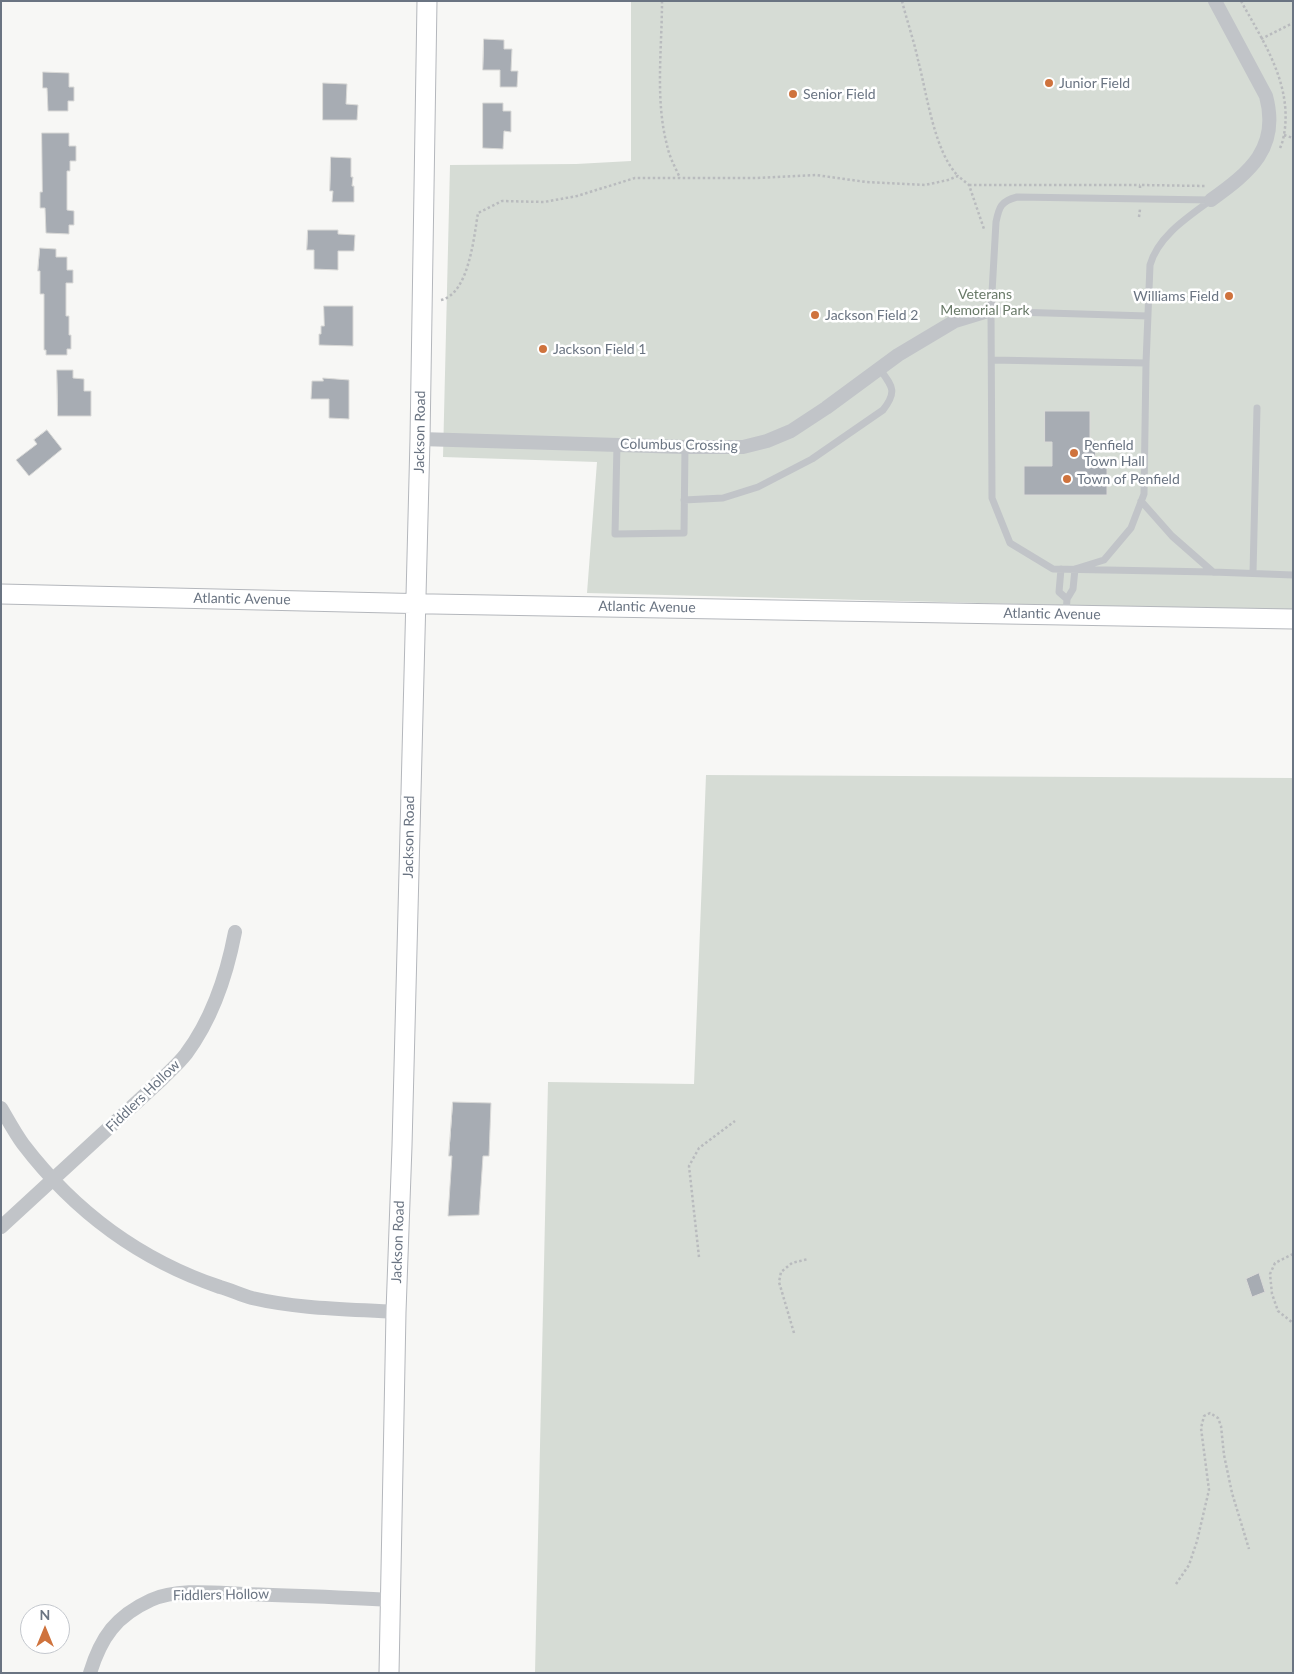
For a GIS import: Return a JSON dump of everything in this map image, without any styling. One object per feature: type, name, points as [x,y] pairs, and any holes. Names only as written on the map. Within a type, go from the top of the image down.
[{"type":"street","name":"Jackson Road","points":[[389,1673],[396,1312],[420,439],[427,1]]},
{"type":"street","points":[[1209,193],[1230,187],[1259,159],[1267,142],[1270,111],[1266,96],[1215,1]]},
{"type":"street","name":"Columbus Crossing","points":[[420,439],[743,447],[768,441],[791,431],[826,408],[898,354],[956,322],[991,310]]},
{"type":"street","name":"Atlantic Avenue","points":[[1,594],[414,603],[1066,606],[1293,619]]},
{"type":"street","name":"Fiddlers Hollow","points":[[1,1227],[54,1180],[185,1055],[205,1026],[230,958],[235,932]]},
{"type":"street","points":[[1,1108],[23,1143],[54,1180],[89,1215],[134,1247],[168,1266],[252,1298],[301,1306],[396,1312]]},
{"type":"street","name":"Fiddlers Hollow","points":[[90,1673],[95,1656],[104,1637],[118,1622],[133,1609],[153,1599],[176,1593],[391,1600]]},
{"type":"lane","points":[[1209,193],[1016,197],[1008,199],[998,210],[991,310],[992,498],[1010,544],[1053,569],[1293,575]]},
{"type":"lane","points":[[1075,569],[1104,560],[1131,528],[1144,494],[1150,265],[1154,252],[1209,193]]},
{"type":"lane","points":[[991,310],[1148,316]]},
{"type":"lane","points":[[992,360],[1146,363]]},
{"type":"lane","points":[[684,500],[723,498],[758,487],[812,459],[883,410],[891,400],[892,390],[890,383],[880,368]]},
{"type":"lane","points":[[1253,573],[1256,408]]},
{"type":"lane","points":[[617,445],[615,534],[684,533],[685,447]]},
{"type":"lane","points":[[1141,501],[1172,536],[1213,572]]},
{"type":"lane","points":[[1060,569],[1060,592],[1066,606]]},
{"type":"lane","points":[[1066,606],[1073,589],[1075,569]]},
{"type":"path","points":[[662,1],[660,60],[662,112],[667,148],[680,178]]},
{"type":"path","points":[[902,1],[936,131],[947,162],[958,176],[969,185],[985,231]]},
{"type":"path","points":[[1241,1],[1262,39],[1293,23]]},
{"type":"path","points":[[1284,135],[1293,138]]},
{"type":"path","points":[[441,300],[446,299],[456,289],[465,274],[478,214],[502,201],[544,202],[577,196],[635,178],[757,178],[816,175],[866,182],[924,185],[958,176]]},
{"type":"path","points":[[969,185],[1140,185],[1209,193]]},
{"type":"path","points":[[1140,185],[1141,192]]},
{"type":"path","points":[[1140,206],[1140,217]]},
{"type":"path","points":[[699,1257],[689,1166],[699,1148],[735,1121]]},
{"type":"path","points":[[1293,1254],[1275,1263],[1270,1274],[1272,1294],[1278,1311],[1293,1324]]},
{"type":"path","points":[[794,1333],[779,1282],[782,1272],[792,1263],[808,1259]]},
{"type":"path","points":[[1176,1584],[1189,1565],[1197,1541],[1209,1490],[1201,1428],[1204,1416],[1210,1413],[1218,1418],[1221,1426],[1232,1493],[1249,1549]]},
{"type":"green space","name":"Veterans Memorial Park","points":[[631,1],[1293,1],[1293,611],[587,593],[597,462],[443,457],[450,165],[576,164],[631,161]]},
{"type":"green space","points":[[706,775],[1293,778],[1293,1673],[535,1673],[548,1082],[694,1084]]},
{"type":"building","points":[[484,39],[504,40],[504,49],[512,49],[511,71],[518,71],[517,87],[500,87],[500,70],[483,70]]},
{"type":"building","points":[[43,72],[69,73],[69,87],[74,87],[74,101],[68,101],[68,111],[48,111],[47,88],[43,88]]},
{"type":"building","points":[[323,83],[347,84],[346,104],[358,105],[357,120],[323,120]]},
{"type":"building","points":[[483,103],[503,103],[503,111],[511,111],[511,132],[504,131],[503,149],[483,148]]},
{"type":"building","points":[[42,133],[69,133],[69,146],[76,146],[76,161],[70,161],[70,171],[67,171],[67,210],[74,211],[74,225],[69,225],[69,234],[46,233],[45,208],[40,208],[40,192],[42,192]]},
{"type":"building","points":[[331,157],[351,158],[354,202],[332,202],[333,191],[330,191]]},
{"type":"building","points":[[308,230],[338,230],[338,234],[355,235],[354,251],[338,251],[338,270],[314,269],[314,250],[307,250]]},
{"type":"building","points":[[40,248],[56,249],[56,257],[67,257],[67,270],[73,270],[73,283],[66,283],[66,316],[69,316],[69,335],[71,335],[71,349],[67,349],[67,355],[46,355],[46,350],[44,350],[44,294],[40,294],[40,271],[38,271]]},
{"type":"building","points":[[324,306],[353,306],[353,346],[319,345],[321,326],[324,326]]},
{"type":"building","points":[[57,370],[73,370],[73,378],[84,379],[84,391],[91,391],[91,416],[58,416]]},
{"type":"building","points":[[323,378],[349,380],[349,419],[329,418],[329,399],[311,399],[312,381],[323,381]]},
{"type":"building","name":"Penfield Town Hall","points":[[1045,411],[1090,411],[1090,440],[1096,440],[1095,464],[1107,464],[1107,495],[1024,495],[1024,466],[1052,466],[1052,442],[1045,442]]},
{"type":"building","points":[[47,430],[62,449],[29,476],[16,460],[37,444],[34,440]]},
{"type":"building","points":[[453,1102],[491,1103],[489,1156],[483,1156],[479,1215],[448,1216],[452,1156],[449,1156]]},
{"type":"building","points":[[1259,1273],[1265,1292],[1252,1297],[1246,1279]]},
{"type":"place","name":"Junior Field","points":[[1049,83]]},
{"type":"place","name":"Senior Field","points":[[793,94]]},
{"type":"place","name":"Williams Field","points":[[1229,296]]},
{"type":"place","name":"Jackson Field 2","points":[[815,315]]},
{"type":"place","name":"Jackson Field 1","points":[[543,349]]},
{"type":"place","name":"Penfield Town Hall","points":[[1074,453]]},
{"type":"place","name":"Town of Penfield","points":[[1067,479]]}]
